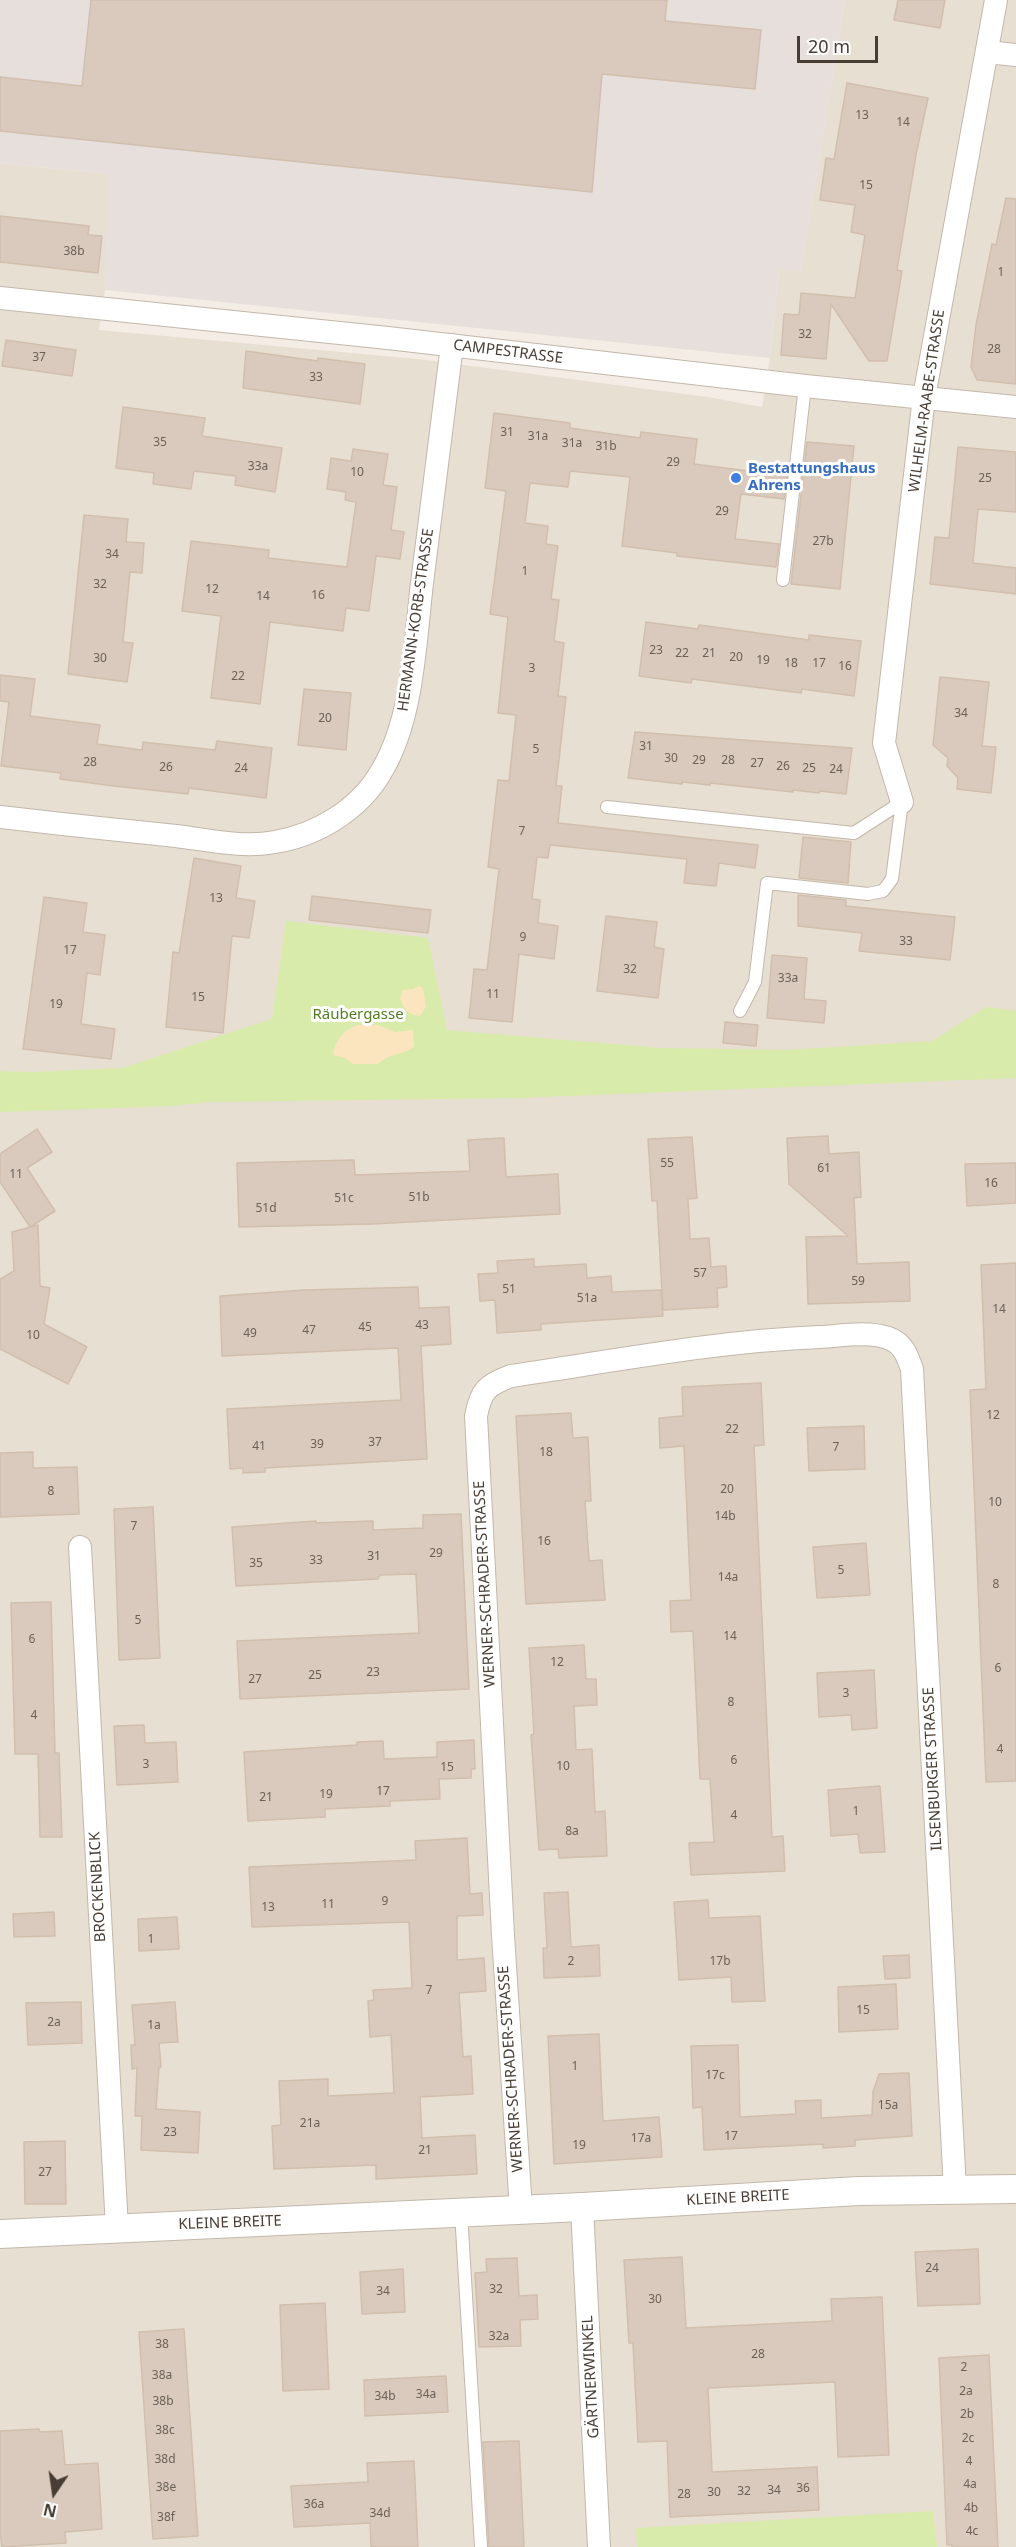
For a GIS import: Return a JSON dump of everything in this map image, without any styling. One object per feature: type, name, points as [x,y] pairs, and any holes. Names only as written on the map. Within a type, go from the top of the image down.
[{"type":"street","name":"WILHELM-RAABE-STRASSE","points":[[902,802],[884,743],[924,397],[996,0]]},
{"type":"street","points":[[987,52],[1016,55]]},
{"type":"street","name":"CAMPESTRASSE","points":[[0,298],[1016,407]]},
{"type":"street","name":"HERMANN-KORB-STRASSE","points":[[0,817],[233,842],[274,842],[309,833],[337,819],[362,797],[381,774],[403,719],[414,650],[452,345]]},
{"type":"street","name":"WERNER-SCHRADER-STRASSE","points":[[520,2210],[476,1416],[479,1402],[485,1389],[511,1376],[721,1344],[871,1335],[890,1338],[905,1349]]},
{"type":"street","name":"ILSENBURGER STRASSE","points":[[905,1349],[912,1369],[955,2190]]},
{"type":"street","name":"BROCKENBLICK","points":[[80,1546],[117,2228]]},
{"type":"street","name":"KLEINE BREITE","points":[[0,2234],[582,2207],[859,2191],[1016,2189]]},
{"type":"street","name":"GÄRTNERWINKEL","points":[[582,2207],[598,2547]]},
{"type":"lane","points":[[783,580],[805,386]]},
{"type":"lane","points":[[607,807],[854,833],[902,802]]},
{"type":"lane","points":[[740,1011],[755,982],[767,882],[868,894],[883,891],[892,879],[902,802]]},
{"type":"lane","points":[[461,2212],[481,2547]]},
{"type":"shaded area","points":[[0,0],[845,0],[801,272],[779,269],[770,358],[105,290],[108,174],[0,163]]},
{"type":"shaded area","points":[[845,0],[1016,0],[1016,2547],[0,2547],[0,163],[109,174],[105,290],[99,330],[418,359],[708,397],[762,407],[770,358],[779,269],[801,271]]},
{"type":"green space","name":"Räubergasse","points":[[286,921],[428,938],[447,1030],[662,1048],[786,1050],[932,1041],[986,1007],[1016,1011],[1016,1078],[520,1098],[210,1102],[173,1106],[0,1112],[0,1071],[33,1072],[122,1068],[272,1019]]},
{"type":"green space","points":[[933,2511],[937,2547],[637,2547],[636,2528]]},
{"type":"sand","points":[[418,986],[423,988],[426,1007],[420,1016],[407,1011],[400,998],[403,990]]},
{"type":"sand","points":[[358,1025],[378,1025],[395,1032],[413,1030],[414,1046],[378,1064],[353,1064],[345,1058],[333,1055],[341,1036],[348,1029]]},
{"type":"building","points":[[91,0],[667,0],[665,21],[761,30],[755,89],[602,74],[592,192],[0,131],[0,77],[82,86]]},
{"type":"building","points":[[898,0],[945,0],[940,28],[894,20]]},
{"type":"building","points":[[847,83],[928,98],[897,270],[902,271],[887,361],[869,361],[831,304],[826,359],[781,355],[784,314],[799,315],[801,293],[855,298],[865,235],[851,232],[855,205],[820,200],[826,158],[834,159]]},
{"type":"building","points":[[1006,198],[1016,199],[1016,384],[977,380],[971,367],[976,325],[992,244],[996,245]]},
{"type":"building","points":[[0,216],[89,226],[88,235],[102,236],[98,273],[0,262]]},
{"type":"building","points":[[6,340],[76,350],[72,376],[2,366]]},
{"type":"building","points":[[246,351],[318,361],[318,358],[365,364],[360,404],[243,388]]},
{"type":"building","points":[[123,407],[205,418],[202,436],[282,448],[275,492],[235,485],[236,476],[194,471],[191,489],[153,484],[154,473],[116,468]]},
{"type":"building","points":[[494,413],[570,423],[570,428],[640,438],[641,432],[697,439],[694,464],[787,476],[784,499],[741,494],[735,539],[779,544],[776,567],[677,556],[677,553],[622,546],[630,477],[570,471],[568,487],[530,483],[525,523],[548,526],[546,544],[558,546],[551,599],[559,600],[554,641],[564,643],[558,696],[566,697],[556,786],[562,786],[558,823],[758,845],[755,868],[719,863],[716,886],[684,883],[687,859],[550,845],[548,858],[537,857],[532,899],[540,900],[538,923],[558,926],[554,959],[519,954],[512,1022],[469,1018],[474,969],[487,970],[499,869],[488,867],[498,780],[509,781],[516,715],[498,713],[508,617],[490,614],[506,491],[485,488]]},
{"type":"building","points":[[807,442],[854,446],[840,589],[791,584]]},
{"type":"building","points":[[958,447],[1016,452],[1016,512],[978,509],[973,563],[1016,568],[1016,594],[930,584],[935,537],[949,538]]},
{"type":"building","points":[[353,449],[388,454],[383,485],[397,487],[391,530],[404,532],[400,559],[376,556],[369,611],[346,608],[343,631],[270,622],[260,704],[211,698],[221,616],[182,611],[191,541],[269,550],[268,558],[347,567],[356,502],[345,500],[346,492],[327,489],[331,458],[351,461]]},
{"type":"building","points":[[84,515],[128,519],[126,542],[144,543],[142,573],[130,572],[123,642],[133,643],[127,682],[68,674]]},
{"type":"building","points":[[646,622],[698,629],[699,625],[809,640],[809,635],[861,641],[854,696],[802,689],[801,693],[692,679],[691,683],[639,676]]},
{"type":"building","points":[[0,675],[35,679],[30,716],[100,725],[97,744],[142,750],[143,742],[215,750],[217,741],[272,748],[266,798],[189,788],[188,794],[114,786],[60,779],[61,773],[1,766],[9,702],[0,701]]},
{"type":"building","points":[[940,677],[989,682],[982,746],[996,747],[991,793],[957,789],[958,778],[947,766],[948,758],[933,745]]},
{"type":"building","points":[[304,689],[351,693],[346,750],[298,745]]},
{"type":"building","points":[[635,732],[852,748],[846,794],[820,791],[819,793],[793,790],[793,792],[710,783],[710,785],[682,782],[682,784],[628,778]]},
{"type":"building","points":[[803,837],[851,842],[848,883],[799,878]]},
{"type":"building","points":[[194,858],[241,866],[236,898],[255,901],[249,938],[232,936],[223,1033],[166,1027],[173,952],[179,953]]},
{"type":"building","points":[[798,895],[846,900],[846,906],[955,917],[950,960],[859,951],[862,933],[798,926]]},
{"type":"building","points":[[312,896],[431,910],[428,933],[309,920]]},
{"type":"building","points":[[44,897],[87,903],[83,932],[105,935],[100,975],[87,973],[81,1024],[115,1029],[111,1059],[23,1049]]},
{"type":"building","points":[[606,916],[657,922],[654,947],[664,949],[658,998],[597,991]]},
{"type":"building","points":[[772,955],[807,958],[804,999],[826,1001],[824,1023],[767,1018]]},
{"type":"building","points":[[725,1022],[758,1025],[756,1046],[723,1043]]},
{"type":"building","points":[[37,1129],[52,1152],[27,1168],[55,1211],[30,1227],[0,1182],[0,1154]]},
{"type":"building","points":[[828,1136],[829,1154],[859,1152],[861,1197],[854,1198],[857,1264],[909,1262],[910,1301],[808,1304],[806,1237],[848,1236],[789,1184],[787,1138]]},
{"type":"building","points":[[692,1137],[697,1198],[688,1199],[690,1239],[709,1238],[711,1267],[726,1266],[727,1287],[717,1288],[718,1307],[663,1310],[657,1201],[652,1201],[648,1139]]},
{"type":"building","points":[[504,1138],[506,1177],[558,1174],[560,1214],[372,1224],[239,1227],[237,1163],[354,1160],[355,1175],[470,1171],[468,1140]]},
{"type":"building","points":[[1016,1163],[1016,1203],[967,1206],[965,1164]]},
{"type":"building","points":[[38,1225],[40,1286],[50,1288],[44,1324],[87,1347],[68,1384],[0,1349],[0,1279],[14,1271],[12,1232]]},
{"type":"building","points":[[534,1259],[534,1267],[586,1264],[587,1278],[611,1276],[612,1292],[661,1290],[663,1316],[541,1324],[541,1330],[497,1333],[495,1300],[480,1301],[478,1274],[498,1273],[497,1261]]},
{"type":"building","points":[[1016,1263],[1016,1781],[986,1782],[970,1390],[986,1389],[981,1265]]},
{"type":"building","points":[[418,1287],[419,1308],[449,1307],[451,1344],[421,1346],[427,1459],[265,1468],[265,1472],[243,1473],[243,1468],[230,1469],[227,1409],[401,1400],[398,1348],[222,1356],[220,1296],[304,1290]]},
{"type":"building","points":[[761,1383],[764,1445],[754,1446],[772,1837],[783,1836],[785,1871],[691,1875],[689,1843],[714,1842],[710,1779],[700,1779],[693,1631],[671,1632],[670,1601],[691,1600],[684,1446],[660,1448],[659,1418],[683,1416],[682,1387]]},
{"type":"building","points":[[571,1413],[573,1438],[588,1437],[591,1501],[585,1501],[589,1561],[602,1560],[605,1600],[526,1604],[516,1416]]},
{"type":"building","points":[[864,1426],[865,1469],[809,1471],[807,1428]]},
{"type":"building","points":[[33,1452],[33,1468],[77,1467],[79,1514],[0,1517],[0,1453]]},
{"type":"building","points":[[153,1507],[160,1658],[119,1660],[114,1509]]},
{"type":"building","points":[[461,1514],[469,1689],[240,1699],[237,1641],[419,1633],[416,1574],[380,1575],[378,1579],[236,1586],[232,1527],[316,1521],[316,1523],[373,1521],[373,1530],[423,1528],[423,1515]]},
{"type":"building","points":[[866,1543],[870,1595],[817,1598],[813,1547]]},
{"type":"building","points":[[51,1602],[55,1753],[59,1753],[62,1837],[40,1837],[38,1754],[15,1754],[11,1603]]},
{"type":"building","points":[[584,1645],[586,1679],[596,1679],[597,1705],[574,1706],[576,1750],[592,1749],[595,1812],[605,1811],[607,1856],[559,1858],[558,1849],[539,1850],[531,1735],[534,1734],[529,1648]]},
{"type":"building","points":[[874,1670],[877,1728],[852,1730],[851,1715],[819,1717],[817,1673]]},
{"type":"building","points":[[144,1725],[145,1743],[176,1742],[178,1782],[117,1785],[114,1726]]},
{"type":"building","points":[[474,1740],[475,1769],[471,1769],[471,1778],[439,1779],[440,1799],[390,1801],[390,1806],[325,1809],[325,1817],[248,1821],[244,1752],[357,1745],[357,1742],[383,1741],[384,1759],[437,1757],[437,1742]]},
{"type":"building","points":[[880,1786],[885,1852],[860,1853],[858,1834],[831,1836],[828,1790]]},
{"type":"building","points":[[467,1838],[470,1894],[482,1893],[483,1915],[457,1916],[457,1960],[484,1958],[486,1991],[459,1993],[463,2057],[471,2056],[473,2094],[420,2097],[422,2138],[475,2135],[477,2174],[376,2179],[376,2165],[274,2169],[272,2126],[281,2125],[279,2081],[328,2079],[328,2096],[394,2093],[391,2035],[370,2037],[368,2001],[374,2000],[373,1990],[412,1988],[409,1922],[252,1927],[249,1867],[416,1860],[415,1841]]},
{"type":"building","points":[[568,1892],[571,1947],[599,1945],[600,1976],[544,1978],[543,1948],[547,1948],[544,1893]]},
{"type":"building","points":[[708,1900],[709,1918],[760,1916],[765,2001],[732,2002],[731,1977],[679,1980],[674,1902]]},
{"type":"building","points":[[54,1912],[55,1936],[14,1937],[13,1914]]},
{"type":"building","points":[[177,1917],[179,1949],[139,1951],[138,1919]]},
{"type":"building","points":[[909,1955],[910,1978],[885,1979],[883,1956]]},
{"type":"building","points":[[896,1984],[898,2029],[839,2032],[838,1987]]},
{"type":"building","points":[[81,2002],[82,2043],[28,2045],[26,2003]]},
{"type":"building","points":[[175,2002],[178,2042],[159,2043],[161,2067],[159,2067],[156,2109],[200,2112],[198,2153],[141,2150],[142,2116],[135,2116],[137,2068],[132,2069],[131,2045],[135,2045],[132,2005]]},
{"type":"building","points":[[599,2034],[603,2121],[659,2117],[662,2157],[554,2164],[548,2036]]},
{"type":"building","points":[[738,2045],[740,2117],[796,2114],[795,2101],[821,2100],[821,2118],[872,2115],[873,2092],[879,2074],[909,2073],[912,2136],[855,2140],[855,2146],[823,2148],[823,2144],[704,2150],[702,2107],[693,2108],[691,2046]]},
{"type":"building","points":[[65,2141],[66,2204],[25,2204],[24,2142]]},
{"type":"building","points":[[978,2249],[980,2304],[918,2306],[915,2252]]},
{"type":"building","points":[[682,2257],[686,2328],[832,2321],[831,2299],[882,2297],[889,2455],[838,2457],[835,2382],[708,2388],[712,2472],[817,2467],[819,2510],[670,2517],[667,2441],[638,2442],[633,2343],[629,2343],[624,2260]]},
{"type":"building","points":[[517,2258],[519,2296],[537,2295],[538,2319],[520,2320],[521,2346],[479,2347],[475,2273],[487,2272],[486,2259]]},
{"type":"building","points":[[403,2269],[405,2312],[362,2314],[360,2272]]},
{"type":"building","points":[[325,2303],[329,2389],[283,2391],[280,2305]]},
{"type":"building","points":[[184,2329],[198,2536],[153,2539],[139,2332]]},
{"type":"building","points":[[989,2355],[998,2547],[952,2547],[952,2545],[947,2545],[939,2358]]},
{"type":"building","points":[[446,2376],[448,2412],[365,2416],[364,2380]]},
{"type":"building","points":[[39,2429],[40,2432],[62,2431],[65,2465],[98,2463],[102,2529],[65,2532],[66,2543],[2,2547],[0,2431]]},
{"type":"building","points":[[519,2441],[524,2547],[489,2547],[483,2442]]},
{"type":"building","points":[[414,2461],[418,2547],[371,2547],[370,2523],[294,2527],[291,2486],[368,2482],[367,2463]]},
{"type":"place","name":"Bestattungshaus Ahrens","points":[[736,478]]}]
